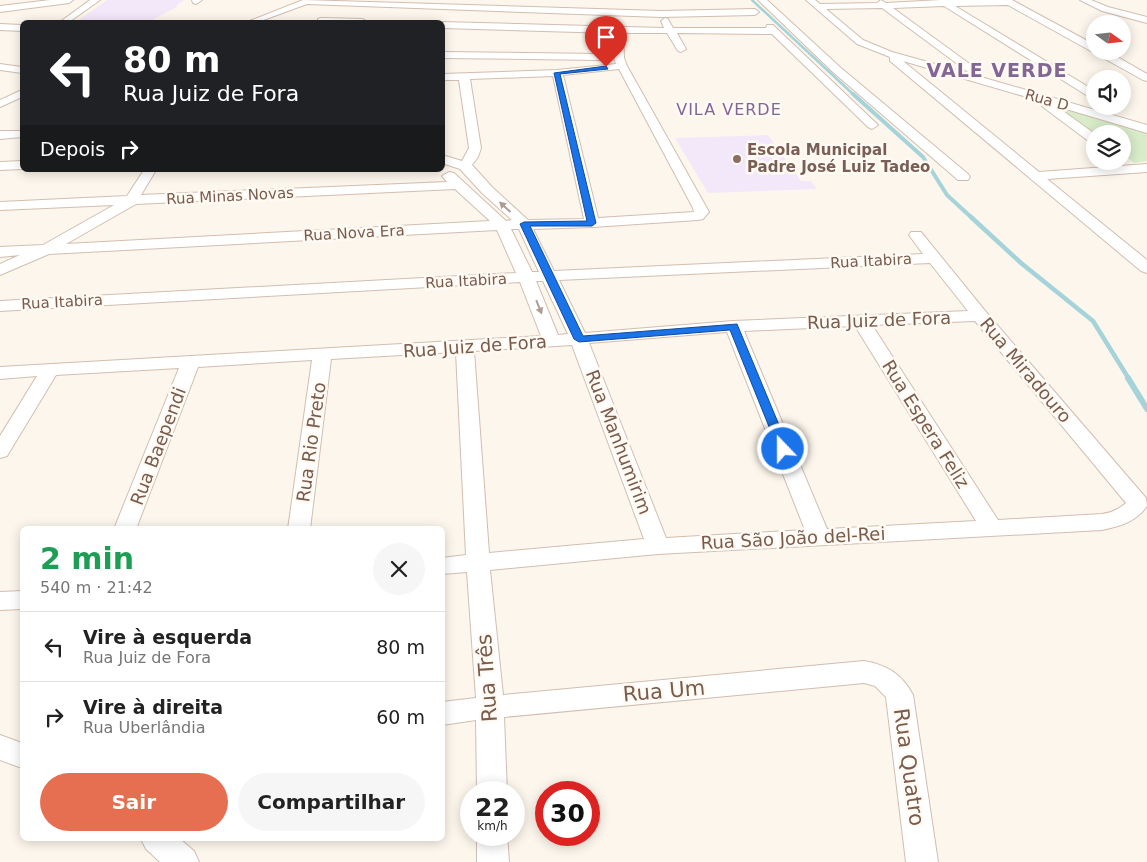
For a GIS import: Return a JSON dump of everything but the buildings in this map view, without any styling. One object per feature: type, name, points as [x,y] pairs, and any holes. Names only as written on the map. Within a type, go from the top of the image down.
[{"type":"street","points":[[0,9],[69,0]]},
{"type":"street","points":[[67,20],[96,0]]},
{"type":"street","points":[[743,0],[872,124]]},
{"type":"street","points":[[762,0],[837,70],[963,177]]},
{"type":"street","points":[[810,0],[860,42],[889,54],[1147,268]]},
{"type":"street","points":[[1084,0],[1112,11],[1147,20]]},
{"type":"street","points":[[257,20],[309,1],[350,4],[755,12]]},
{"type":"street","points":[[818,8],[881,3],[1008,1],[1086,44]]},
{"type":"street","points":[[942,2],[1086,90]]},
{"type":"street","points":[[881,3],[988,82]]},
{"type":"street","points":[[323,20],[350,4]]},
{"type":"street","points":[[659,11],[682,49]]},
{"type":"street","points":[[445,25],[618,35]]},
{"type":"street","points":[[0,27],[20,28]]},
{"type":"street","points":[[551,38],[671,31],[774,31]]},
{"type":"street","points":[[618,35],[620,62]]},
{"type":"street","name":"Rua D","points":[[889,54],[1147,128]]},
{"type":"street","points":[[445,55],[620,62]]},
{"type":"street","points":[[1115,60],[1147,78]]},
{"type":"street","points":[[446,80],[557,73],[620,62]]},
{"type":"street","name":"Rua Nova Era","points":[[0,252],[502,225],[592,223],[694,217],[702,212],[620,62]]},
{"type":"street","points":[[0,67],[20,70]]},
{"type":"street","points":[[557,73],[592,223]]},
{"type":"street","points":[[464,79],[475,148],[472,157],[465,166]]},
{"type":"street","points":[[0,105],[20,94]]},
{"type":"street","points":[[1036,96],[1086,133]]},
{"type":"street","points":[[0,105],[20,104]]},
{"type":"street","points":[[1126,115],[1147,128]]},
{"type":"street","points":[[0,135],[20,134]]},
{"type":"street","points":[[445,160],[465,166],[474,173],[487,190],[524,224]]},
{"type":"street","points":[[0,166],[20,166]]},
{"type":"street","points":[[1035,176],[1141,169],[1147,178]]},
{"type":"street","points":[[0,270],[45,250],[131,201],[149,172]]},
{"type":"street","points":[[444,172],[502,225],[552,341]]},
{"type":"street","name":"Rua Minas Novas","points":[[0,206],[459,185]]},
{"type":"street","name":"Rua Manhumirim","points":[[524,224],[579,339],[658,546]]},
{"type":"street","name":"Rua Miradouro","points":[[916,235],[980,316],[1138,504]]},
{"type":"street","name":"Rua Itabira","points":[[0,306],[526,277],[933,258]]},
{"type":"street","name":"Rua Juiz de Fora","points":[[0,373],[465,347],[734,326],[980,316]]},
{"type":"street","name":"Rua Espera Feliz","points":[[860,320],[992,528]]},
{"type":"street","points":[[734,326],[819,536]]},
{"type":"street","name":"Rua Três","points":[[465,347],[478,563],[490,707],[492,781]]},
{"type":"street","name":"Rua Rio Preto","points":[[299,526],[322,356]]},
{"type":"street","name":"Rua Baependi","points":[[126,526],[190,363]]},
{"type":"street","points":[[0,452],[50,370]]},
{"type":"street","name":"Rua São João del-Rei","points":[[445,566],[658,546],[1102,522],[1121,518],[1132,512],[1138,504]]},
{"type":"street","points":[[0,602],[20,600]]},
{"type":"street","name":"Rua Um","points":[[445,714],[490,707],[864,672],[885,678]]},
{"type":"street","name":"Rua Quatro","points":[[885,678],[893,684],[899,695],[922,862]]},
{"type":"street","points":[[0,748],[20,755]]},
{"type":"street","points":[[159,841],[183,862]]},
{"type":"street","points":[[492,846],[493,862]]},
{"type":"shaded area","points":[[107,0],[184,0],[177,7],[152,20],[79,20]]},
{"type":"shaded area","name":"Escola Municipal Padre José Luiz Tadeo","points":[[768,135],[801,181],[811,181],[817,189],[708,193],[675,138]]},
{"type":"green space","points":[[1051,104],[1086,113],[1086,115],[1093,115],[1147,129],[1147,161],[1134,163],[1131,161],[1131,125],[1086,125],[1086,129]]},
{"type":"waterway","points":[[752,0],[854,95]]},
{"type":"waterway","points":[[853,94],[923,157],[947,195],[972,218]]},
{"type":"waterway","points":[[971,217],[1021,263],[1093,321],[1129,379]]},
{"type":"waterway","points":[[1128,378],[1147,409]]},
{"type":"place","name":"Escola Municipal Padre José Luiz Tadeo","points":[[737,159]]},
{"type":"district","name":"VALE VERDE","points":[[997,70]]},
{"type":"district","name":"VILA VERDE","points":[[729,109]]},
{"type":"route","points":[[606,67],[557,73],[592,223],[524,224],[579,339],[734,326],[783,449]]}]
